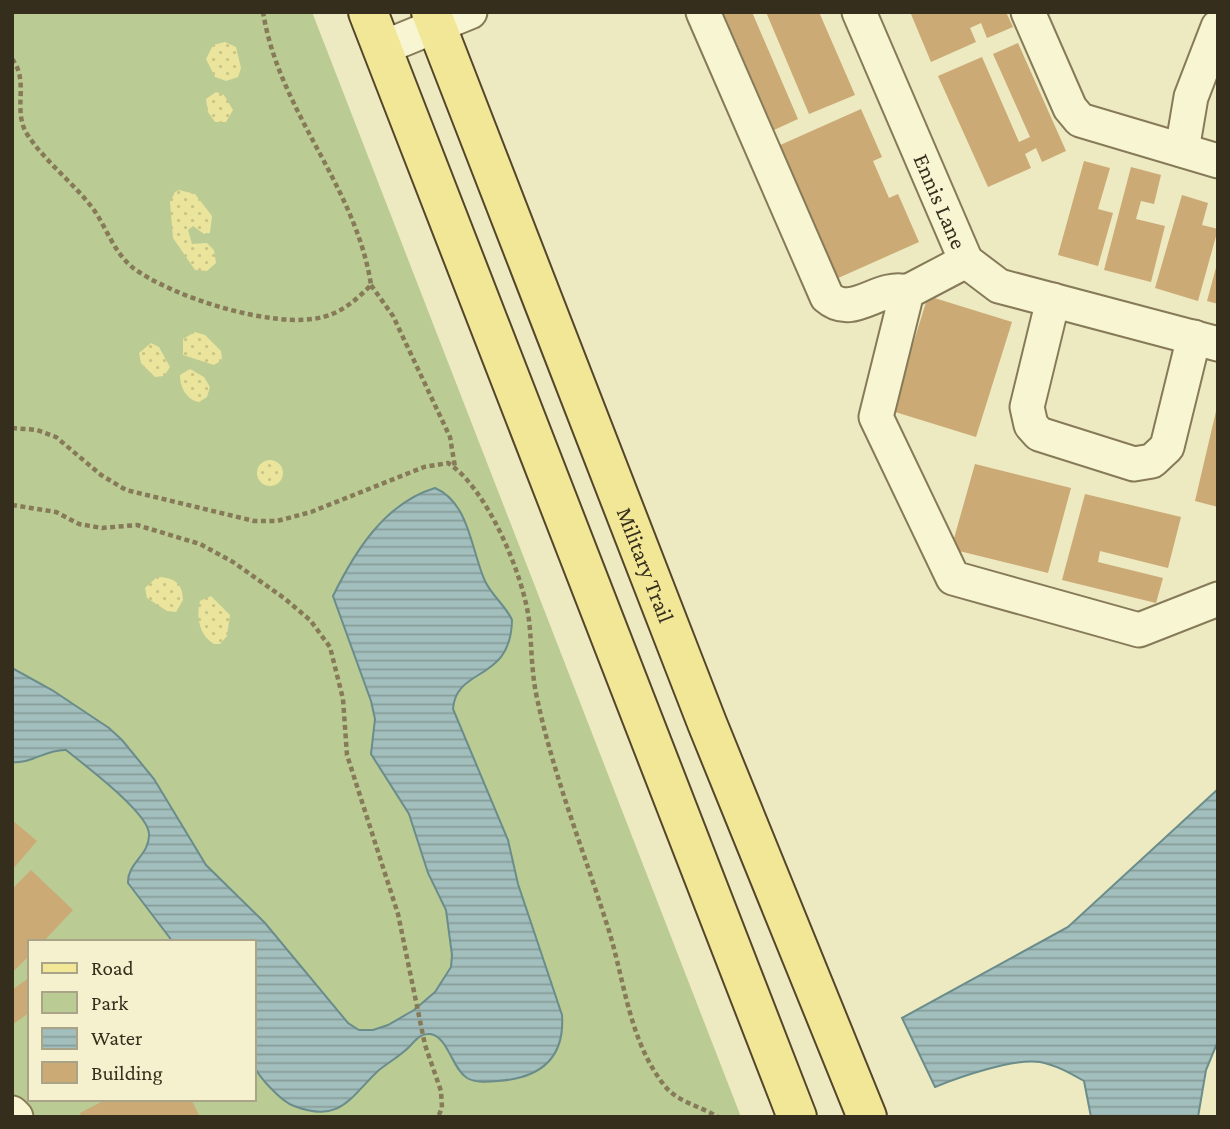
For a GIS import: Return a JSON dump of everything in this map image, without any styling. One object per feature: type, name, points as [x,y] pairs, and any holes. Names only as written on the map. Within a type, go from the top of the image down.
[{"type":"main road","points":[[368,12],[797,1117]]},
{"type":"main road","name":"Military Trail","points":[[446,17],[707,723],[867,1117]]},
{"type":"street","points":[[704,12],[827,297],[836,304],[848,307],[894,289],[907,292],[967,261]]},
{"type":"street","name":"Ennis Lane","points":[[859,12],[967,261],[999,286],[1206,341]]},
{"type":"street","points":[[1028,12],[1070,108],[1080,120],[1218,160]]},
{"type":"street","points":[[382,48],[446,17]]},
{"type":"street","points":[[1182,150],[1191,97],[1218,27]]},
{"type":"street","points":[[907,292],[876,417],[953,578],[1139,630],[1218,599]]},
{"type":"street","points":[[1053,300],[1027,407],[1031,425],[1039,434],[1134,464],[1152,461],[1167,447],[1206,341]]},
{"type":"street","points":[[12,1113],[16,1117]]},
{"type":"path","points":[[263,12],[268,46],[280,78],[336,183],[368,262],[371,285],[393,316],[450,437],[456,468]]},
{"type":"path","points":[[12,59],[22,76],[19,111],[26,132],[93,210],[119,254],[133,267],[208,303],[260,317],[297,322],[325,317],[352,303],[371,285]]},
{"type":"path","points":[[12,428],[37,430],[56,437],[102,475],[125,490],[254,521],[277,521],[311,512],[424,467],[448,463],[456,468],[479,492],[518,579],[529,619],[529,660],[537,701],[574,827],[610,935],[628,1013],[663,1084],[676,1098],[718,1117]]},
{"type":"path","points":[[12,505],[55,512],[79,524],[102,528],[137,525],[200,544],[254,575],[310,620],[330,647],[338,672],[347,755],[398,914],[425,1045],[441,1091],[442,1108],[438,1117]]},
{"type":"green space","points":[[12,12],[312,12],[741,1117],[12,1117]]},
{"type":"sand","points":[[225,42],[236,47],[241,68],[238,77],[226,81],[215,77],[206,59],[213,45]]},
{"type":"sand","points":[[216,92],[224,95],[233,110],[226,122],[215,122],[208,112],[206,99]]},
{"type":"sand","points":[[179,190],[195,194],[212,216],[210,233],[204,234],[193,226],[188,230],[192,244],[207,243],[214,250],[216,263],[207,271],[195,270],[173,238],[170,202]]},
{"type":"sand","points":[[195,332],[205,335],[221,351],[222,360],[214,365],[183,355],[183,339]]},
{"type":"sand","points":[[151,343],[159,347],[170,367],[164,376],[155,377],[141,363],[139,353]]},
{"type":"sand","points":[[190,369],[204,377],[210,387],[207,397],[199,402],[185,393],[181,384],[180,375]]},
{"type":"sand","points":[[270,460],[279,464],[283,473],[279,482],[270,486],[261,482],[257,473],[261,464]]},
{"type":"sand","points":[[157,577],[168,578],[179,585],[183,600],[176,612],[167,611],[147,598],[145,588]]},
{"type":"sand","points":[[211,596],[230,615],[227,636],[220,644],[214,644],[205,636],[199,619],[200,601]]},
{"type":"water","points":[[435,488],[447,495],[456,505],[468,529],[485,581],[512,620],[509,640],[503,654],[494,665],[463,686],[456,695],[453,709],[508,840],[518,884],[562,1015],[562,1030],[554,1054],[537,1070],[526,1076],[486,1082],[467,1078],[457,1068],[441,1040],[430,1034],[423,1035],[379,1070],[343,1105],[323,1112],[310,1111],[283,1100],[256,1070],[256,940],[171,940],[128,883],[131,870],[148,841],[146,825],[138,814],[114,789],[66,750],[12,762],[12,668],[52,690],[109,728],[122,740],[154,779],[206,865],[265,923],[348,1023],[359,1030],[373,1030],[388,1025],[414,1010],[435,992],[451,967],[452,955],[446,910],[428,873],[409,814],[371,754],[375,719],[371,701],[333,596],[351,562],[374,531],[401,505]]},
{"type":"water","points":[[1218,789],[1218,1041],[1206,1070],[1198,1117],[1091,1117],[1084,1081],[1057,1067],[1040,1062],[1002,1066],[935,1087],[902,1018],[1068,927]]},
{"type":"building","points":[[723,12],[752,12],[798,119],[774,130]]},
{"type":"building","points":[[766,12],[819,12],[855,95],[809,114]]},
{"type":"building","points":[[1006,12],[1013,27],[987,38],[981,23],[970,28],[976,42],[931,62],[911,14]]},
{"type":"building","points":[[1018,43],[1066,151],[1042,162],[1036,148],[1025,154],[1031,168],[988,187],[938,76],[982,57],[1019,142],[1030,137],[993,54]]},
{"type":"building","points":[[861,109],[882,157],[873,161],[889,198],[898,194],[919,242],[836,279],[778,146]]},
{"type":"building","points":[[1084,161],[1110,168],[1098,209],[1113,213],[1098,266],[1058,255]]},
{"type":"building","points":[[1131,167],[1161,175],[1154,204],[1141,201],[1136,219],[1165,226],[1151,282],[1104,270]]},
{"type":"building","points":[[1182,195],[1208,203],[1202,225],[1218,229],[1198,301],[1155,288]]},
{"type":"building","points":[[1218,264],[1218,304],[1207,301]]},
{"type":"building","points":[[928,296],[1012,322],[976,437],[892,411]]},
{"type":"building","points":[[1218,408],[1218,507],[1195,501]]},
{"type":"building","points":[[975,464],[1071,488],[1048,573],[951,549]]},
{"type":"building","points":[[1085,494],[1181,517],[1168,568],[1100,551],[1098,562],[1163,578],[1156,603],[1062,580]]},
{"type":"building","points":[[12,820],[37,841],[12,870]]},
{"type":"building","points":[[31,870],[73,910],[45,940],[28,940],[28,957],[12,973],[12,889]]},
{"type":"building","points":[[28,978],[28,1013],[12,1025],[12,990]]},
{"type":"building","points":[[103,1101],[192,1101],[200,1117],[82,1117],[80,1113]]}]
